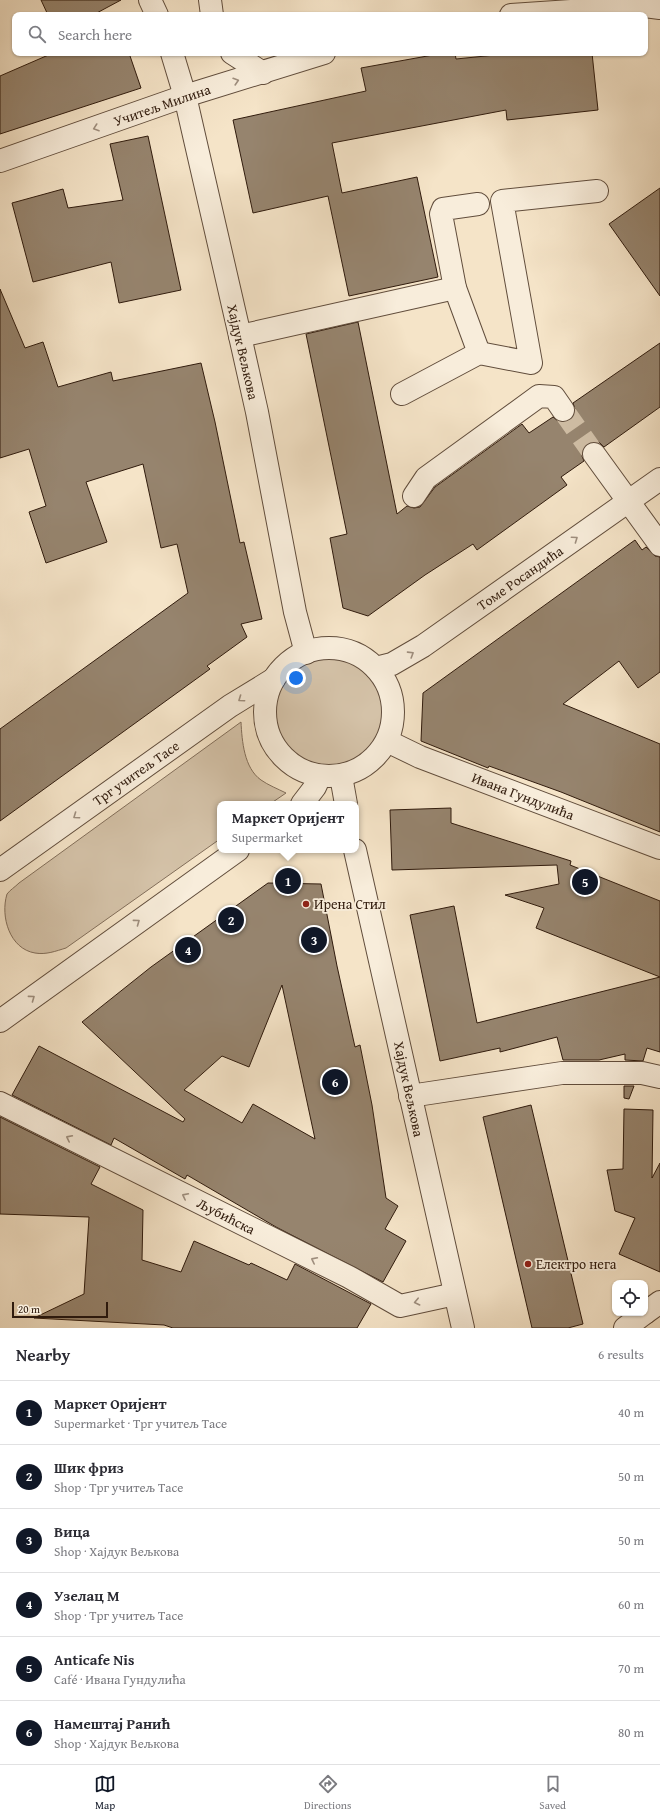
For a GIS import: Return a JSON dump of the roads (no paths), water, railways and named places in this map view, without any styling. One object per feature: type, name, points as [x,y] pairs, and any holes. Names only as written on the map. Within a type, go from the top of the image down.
[{"type":"street","points":[[150,0],[156,12]]},
{"type":"street","points":[[210,0],[212,12]]},
{"type":"street","points":[[553,12],[650,5]]},
{"type":"street","name":"Хајдук Вељкова","points":[[173,56],[186,96],[257,412],[295,612],[306,653]]},
{"type":"street","points":[[237,56],[263,73]]},
{"type":"street","name":"Учитељ Милина","points":[[0,161],[186,96],[315,56]]},
{"type":"street","points":[[402,394],[479,353],[531,363],[502,201],[598,191]]},
{"type":"street","points":[[478,204],[443,209],[441,214],[455,288],[479,353]]},
{"type":"street","points":[[240,336],[455,288]]},
{"type":"street","points":[[414,496],[426,478],[539,396],[554,397],[563,410]]},
{"type":"street","points":[[594,454],[660,545]]},
{"type":"street","name":"Томе Росандића","points":[[376,668],[392,664],[423,646],[660,479]]},
{"type":"street","points":[[304,801],[315,787],[330,776],[360,769],[375,757],[387,741],[392,722],[393,703],[387,684],[376,668],[361,657],[343,650],[324,649],[306,653],[288,663],[274,679],[266,699],[266,720],[271,740],[283,757],[300,770],[330,776],[344,801]]},
{"type":"street","name":"Трг учитељ Тасе","points":[[0,870],[230,706],[274,679]]},
{"type":"street","name":"Ивана Гундулића","points":[[387,741],[420,757],[660,848]]},
{"type":"street","points":[[0,1021],[234,853]]},
{"type":"street","name":"Хајдук Вељкова","points":[[356,853],[463,1328]]},
{"type":"street","points":[[410,1096],[562,1073],[642,1073],[660,1078]]},
{"type":"street","name":"Љубићска","points":[[0,1103],[341,1274],[400,1306],[455,1294]]},
{"type":"street","points":[[648,1311],[660,1302]]},
{"type":"street","points":[[625,1328],[641,1316]]},
{"type":"tunnel","points":[[563,410],[594,454]]},
{"type":"place","name":"Маркет Оријент","points":[[288,881]]},
{"type":"place","name":"Anticafe Nis","points":[[585,882]]},
{"type":"place","name":"Ирена Стил","points":[[306,904]]},
{"type":"place","name":"Шик фриз","points":[[231,920]]},
{"type":"place","name":"Вица","points":[[314,940]]},
{"type":"place","name":"Узелац М","points":[[188,950]]},
{"type":"place","name":"Намештај Ранић","points":[[335,1082]]},
{"type":"place","name":"Електро нега","points":[[528,1264]]}]
